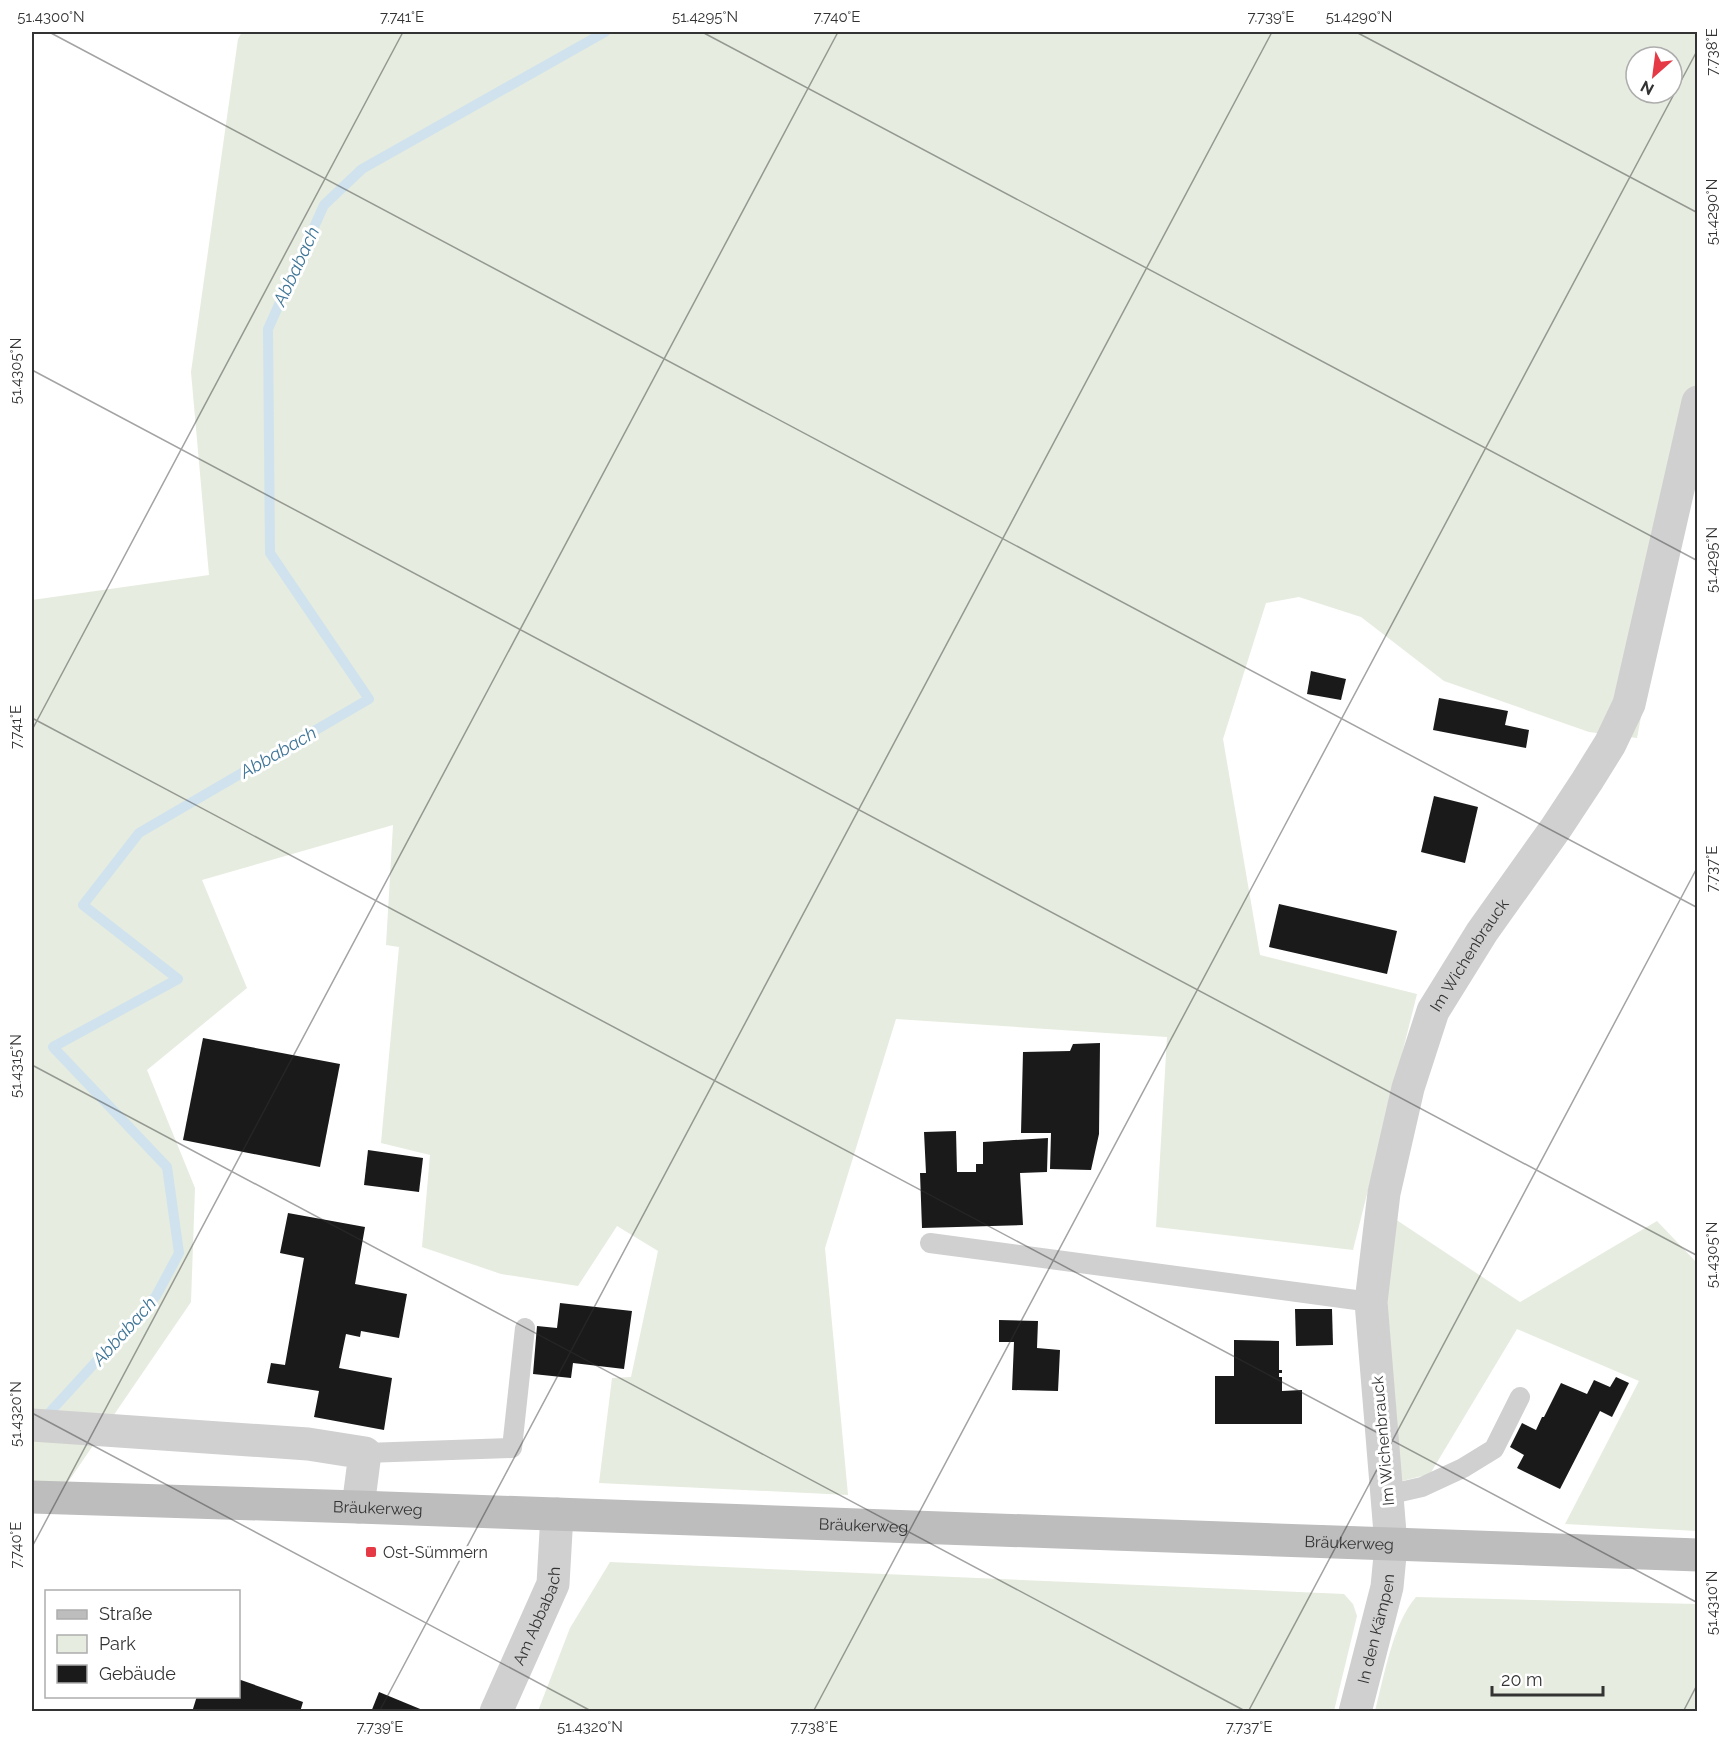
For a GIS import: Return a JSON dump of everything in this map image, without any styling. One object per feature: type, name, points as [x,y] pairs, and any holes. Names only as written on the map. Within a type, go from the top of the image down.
[{"type":"main road","name":"Bräukerweg","points":[[32,1497],[1698,1555]]},
{"type":"street","name":"Im Wichenbrauck","points":[[1391,1545],[1371,1302],[1384,1193],[1408,1088],[1432,1011],[1482,932],[1587,781],[1610,744],[1629,704],[1698,402]]},
{"type":"street","points":[[32,1425],[308,1444],[365,1453],[358,1507]]},
{"type":"street","name":"Am Abbabach","points":[[496,1712],[553,1584],[557,1514]]},
{"type":"street","name":"In den Kämpen","points":[[1355,1712],[1387,1587],[1391,1545]]},
{"type":"lane","points":[[930,1242],[1371,1302]]},
{"type":"lane","points":[[365,1453],[512,1448],[525,1328]]},
{"type":"lane","points":[[1388,1495],[1422,1487],[1463,1468],[1494,1449],[1520,1397]]},
{"type":"green space","points":[[242,32],[1697,32],[1697,437],[1675,537],[1637,738],[1589,732],[1444,681],[1361,617],[1299,597],[1266,603],[1223,739],[1260,955],[1417,994],[1353,1250],[1156,1227],[1167,1037],[896,1019],[825,1248],[848,1495],[599,1483],[612,1378],[631,1377],[658,1251],[617,1226],[578,1286],[501,1274],[422,1247],[430,1155],[381,1143],[399,947],[386,945],[393,825],[202,880],[247,988],[147,1070],[195,1188],[191,1302],[66,1485],[32,1485],[32,600],[209,575],[191,372],[238,39]]},
{"type":"green space","points":[[1392,1217],[1520,1302],[1657,1221],[1697,1263],[1697,1531],[1565,1524],[1639,1381],[1517,1329],[1430,1474],[1398,1482],[1381,1301]]},
{"type":"green space","points":[[610,1562],[1344,1594],[1353,1604],[1357,1616],[1334,1711],[538,1711],[570,1628]]},
{"type":"green space","points":[[1416,1597],[1697,1604],[1697,1711],[1375,1711],[1395,1636],[1408,1608]]},
{"type":"building","points":[[1311,671],[1346,679],[1341,700],[1307,694]]},
{"type":"building","points":[[1439,698],[1508,711],[1505,725],[1529,730],[1526,748],[1433,730]]},
{"type":"building","points":[[1434,796],[1478,807],[1465,863],[1421,852]]},
{"type":"building","points":[[1279,904],[1397,931],[1387,974],[1269,947]]},
{"type":"building","points":[[203,1038],[340,1064],[320,1167],[183,1140]]},
{"type":"building","points":[[1100,1043],[1099,1134],[1091,1170],[1050,1169],[1051,1133],[1021,1133],[1023,1052],[1070,1051],[1073,1044]]},
{"type":"building","points":[[956,1131],[957,1172],[976,1172],[976,1164],[983,1164],[983,1142],[1048,1138],[1047,1172],[1020,1173],[1023,1225],[922,1228],[920,1173],[926,1173],[924,1132]]},
{"type":"building","points":[[368,1150],[423,1158],[419,1192],[364,1185]]},
{"type":"building","points":[[288,1213],[365,1227],[355,1284],[407,1294],[399,1338],[361,1331],[360,1337],[346,1334],[339,1368],[392,1378],[384,1430],[314,1417],[319,1391],[267,1383],[271,1363],[285,1365],[304,1258],[280,1253]]},
{"type":"building","points":[[560,1303],[632,1311],[624,1369],[573,1363],[571,1378],[533,1374],[537,1326],[557,1328]]},
{"type":"building","points":[[1295,1309],[1332,1309],[1333,1345],[1296,1346]]},
{"type":"building","points":[[999,1320],[1038,1321],[1037,1348],[1060,1350],[1058,1391],[1012,1390],[1014,1342],[999,1342]]},
{"type":"building","points":[[1234,1340],[1279,1341],[1279,1370],[1282,1370],[1282,1373],[1279,1373],[1279,1377],[1282,1377],[1282,1391],[1302,1390],[1302,1424],[1215,1424],[1215,1376],[1234,1376]]},
{"type":"building","points":[[1616,1377],[1629,1383],[1612,1417],[1600,1411],[1560,1489],[1517,1468],[1524,1455],[1510,1447],[1522,1423],[1536,1430],[1561,1383],[1587,1394],[1594,1380],[1610,1387]]},
{"type":"building","points":[[240,1680],[303,1702],[300,1712],[192,1712],[196,1698],[240,1698]]},
{"type":"building","points":[[379,1692],[425,1711],[425,1712],[371,1712]]},
{"type":"waterway","name":"Abbabach","points":[[50,1412],[156,1296],[179,1253],[167,1167],[53,1047],[178,979],[83,905],[139,833],[369,699],[270,553],[268,329],[324,205],[362,169],[605,32]]},
{"type":"place","name":"Ost-Sümmern","points":[[371,1552]]}]
